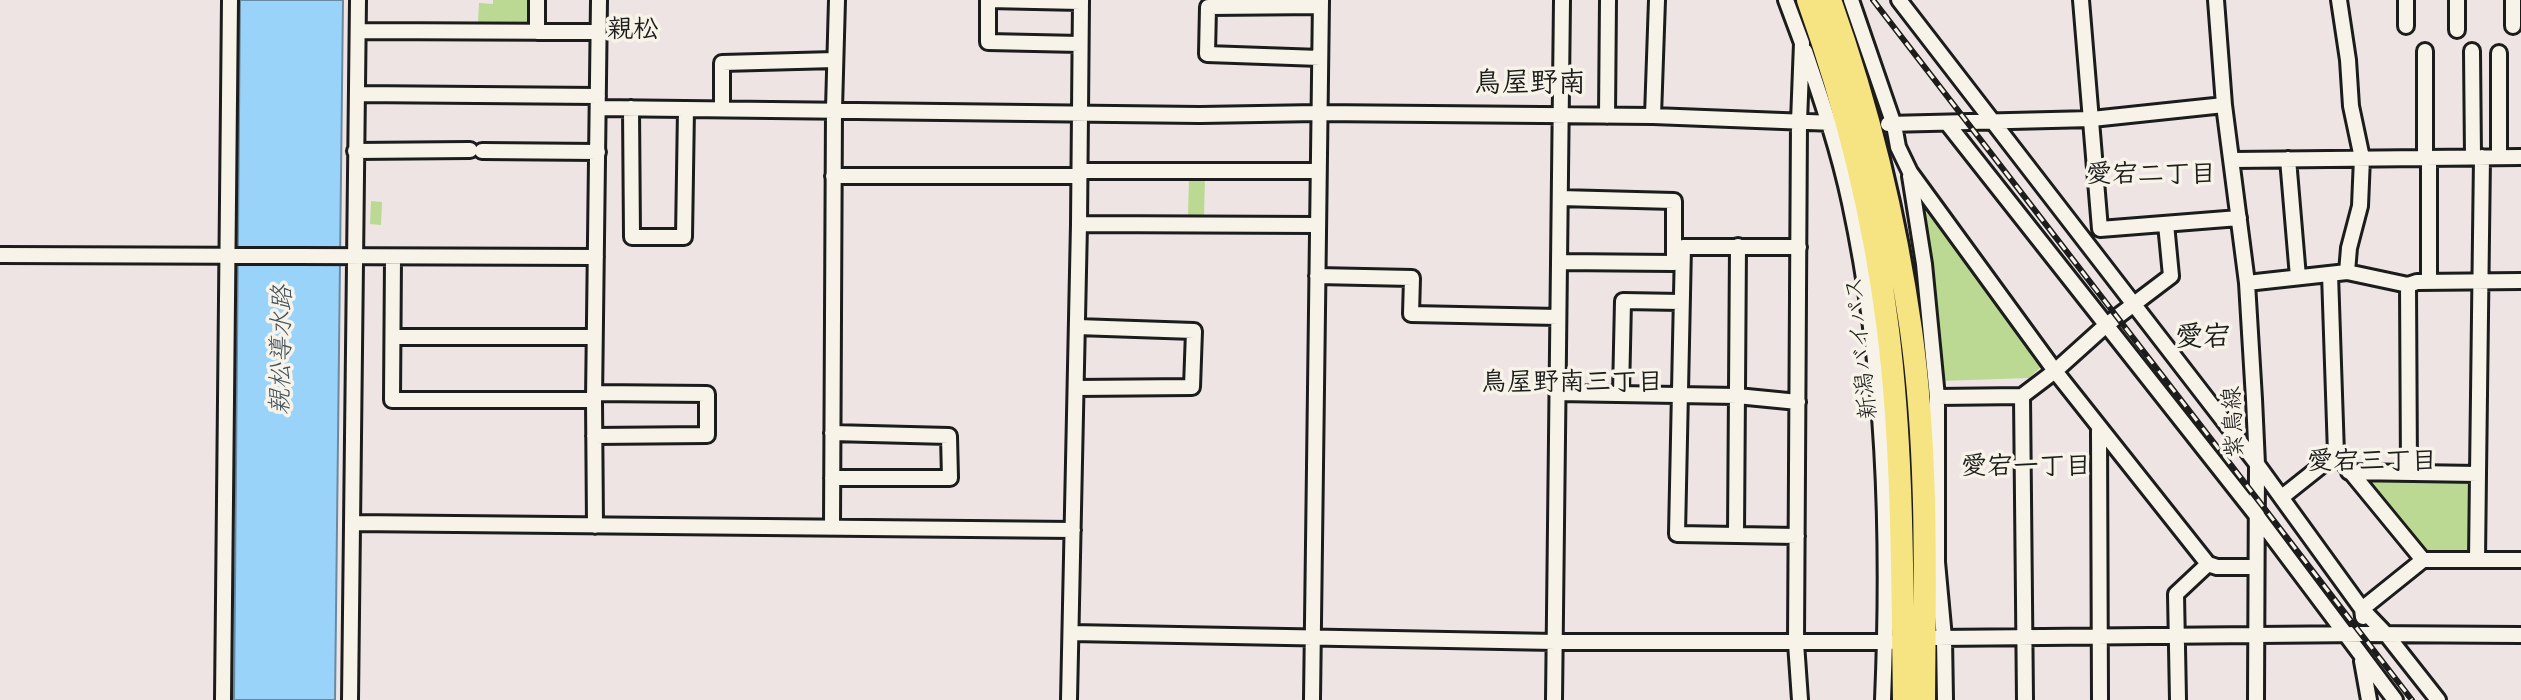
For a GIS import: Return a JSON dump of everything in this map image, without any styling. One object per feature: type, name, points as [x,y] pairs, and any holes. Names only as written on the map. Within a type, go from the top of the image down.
[{"type":"highway","name":"新潟バイパス","points":[[1808,0],[1842,102],[1878,260],[1888,333],[1903,582],[1902,700]]},
{"type":"highway","name":"新潟バイパス","points":[[1830,0],[1863,102],[1883,181],[1909,317],[1923,487],[1924,700]]},
{"type":"highway","points":[[1925,572],[1936,700]]},
{"type":"street","points":[[223,700],[230,257],[230,0]]},
{"type":"street","points":[[350,700],[353,523],[349,258],[358,0]]},
{"type":"street","points":[[537,0],[537,32]]},
{"type":"street","points":[[595,526],[594,337],[599,0]]},
{"type":"street","points":[[832,526],[837,0]]},
{"type":"street","points":[[1069,700],[1081,1],[988,0],[988,42],[1080,44]]},
{"type":"street","points":[[1554,700],[1562,0]]},
{"type":"street","points":[[1607,116],[1608,0]]},
{"type":"street","points":[[1653,116],[1657,0]]},
{"type":"street","points":[[1786,0],[1832,123],[1862,265],[1875,368],[1886,506],[1888,642],[1883,700]]},
{"type":"street","points":[[1851,0],[1888,124],[1910,172],[2099,430],[2208,564],[2217,567],[2255,567]]},
{"type":"street","points":[[1899,0],[2257,464],[2362,609],[2438,700]]},
{"type":"street","points":[[2081,0],[2100,229],[2239,218]]},
{"type":"street","name":"紫鳥線","points":[[2216,0],[2224,105],[2247,283],[2257,464],[2256,700]]},
{"type":"street","points":[[2339,0],[2351,106],[2362,158],[2360,206],[2349,248],[2347,272]]},
{"type":"street","points":[[2406,0],[2406,26]]},
{"type":"street","points":[[2457,0],[2457,30]]},
{"type":"street","points":[[2513,0],[2513,26]]},
{"type":"street","points":[[1312,700],[1321,3],[1208,7],[1207,54],[1320,58]]},
{"type":"street","points":[[358,31],[598,32]]},
{"type":"street","points":[[1800,700],[1796,643],[1802,43]]},
{"type":"street","points":[[2425,51],[2429,282]]},
{"type":"street","points":[[2472,51],[2480,282],[2477,560]]},
{"type":"street","points":[[2499,53],[2499,157]]},
{"type":"street","points":[[722,109],[722,63],[835,60]]},
{"type":"street","points":[[357,94],[598,102],[631,108],[1200,115],[1653,116],[1832,123]]},
{"type":"street","points":[[1888,124],[2092,119],[2224,105]]},
{"type":"street","points":[[631,108],[632,237],[684,237],[686,109]]},
{"type":"street","points":[[1947,123],[2257,516],[2395,700]]},
{"type":"street","points":[[355,151],[598,152]]},
{"type":"street","points":[[2233,160],[2521,157]]},
{"type":"street","points":[[2288,159],[2298,277]]},
{"type":"street","points":[[833,176],[1318,171]]},
{"type":"street","points":[[1910,172],[1924,264],[1937,397],[1937,562],[1945,700]]},
{"type":"street","points":[[1559,262],[1674,263],[1674,201],[1560,198]]},
{"type":"street","points":[[1079,224],[1317,225]]},
{"type":"street","points":[[1937,397],[2022,396],[2105,326],[2171,276],[2166,224]]},
{"type":"street","points":[[1736,534],[1738,246]]},
{"type":"street","points":[[1797,536],[1677,534],[1683,247],[1799,247]]},
{"type":"street","points":[[0,255],[596,257]]},
{"type":"street","points":[[393,257],[392,400],[707,394],[707,435],[594,436]]},
{"type":"street","points":[[2247,283],[2347,272],[2408,285],[2521,281]]},
{"type":"street","points":[[2330,274],[2336,454],[2423,560]]},
{"type":"street","points":[[1317,276],[1412,278],[1411,314],[1558,317]]},
{"type":"street","points":[[2408,285],[2409,473]]},
{"type":"street","points":[[1621,393],[1623,301],[1681,302]]},
{"type":"street","points":[[1076,388],[1192,387],[1194,331],[1077,327]]},
{"type":"street","points":[[393,337],[594,337]]},
{"type":"street","points":[[1558,393],[1737,396],[1798,402]]},
{"type":"street","points":[[2022,396],[2025,700]]},
{"type":"street","points":[[2099,430],[2100,700]]},
{"type":"street","points":[[832,433],[949,436],[950,478],[832,478]]},
{"type":"street","points":[[2282,497],[2336,454]]},
{"type":"street","points":[[2349,472],[2478,474]]},
{"type":"street","points":[[353,523],[1073,530]]},
{"type":"street","points":[[2362,609],[2423,560],[2521,560]]},
{"type":"street","points":[[2178,700],[2176,594],[2208,564]]},
{"type":"street","points":[[2362,609],[2364,634],[2361,657],[2369,700]]},
{"type":"street","points":[[1071,633],[1555,642],[1888,642]]},
{"type":"street","points":[[1940,638],[2521,635]]},
{"type":"green space","points":[[493,0],[531,0],[530,24],[478,23],[479,3],[493,4]]},
{"type":"green space","points":[[1189,176],[1205,176],[1204,218],[1188,217]]},
{"type":"green space","points":[[371,201],[382,202],[381,225],[370,224]]},
{"type":"green space","points":[[1925,206],[2044,364],[2029,378],[1940,381],[1920,208]]},
{"type":"green space","points":[[2472,477],[2474,558],[2425,558],[2364,484],[2367,479]]},
{"type":"water","name":"親松導水路","points":[[240,0],[343,0],[335,700],[234,700]]},
{"type":"railway","points":[[1873,0],[2412,700]]},
{"type":"district","name":"親松","points":[[633,29]]},
{"type":"district","name":"鳥屋野南","points":[[1530,82]]},
{"type":"district","name":"愛宕二丁目","points":[[2151,174]]},
{"type":"district","name":"愛宕","points":[[2203,336]]},
{"type":"district","name":"鳥屋野南三丁目","points":[[1572,382]]},
{"type":"district","name":"愛宕三丁目","points":[[2372,461]]},
{"type":"district","name":"愛宕一丁目","points":[[2026,466]]}]
